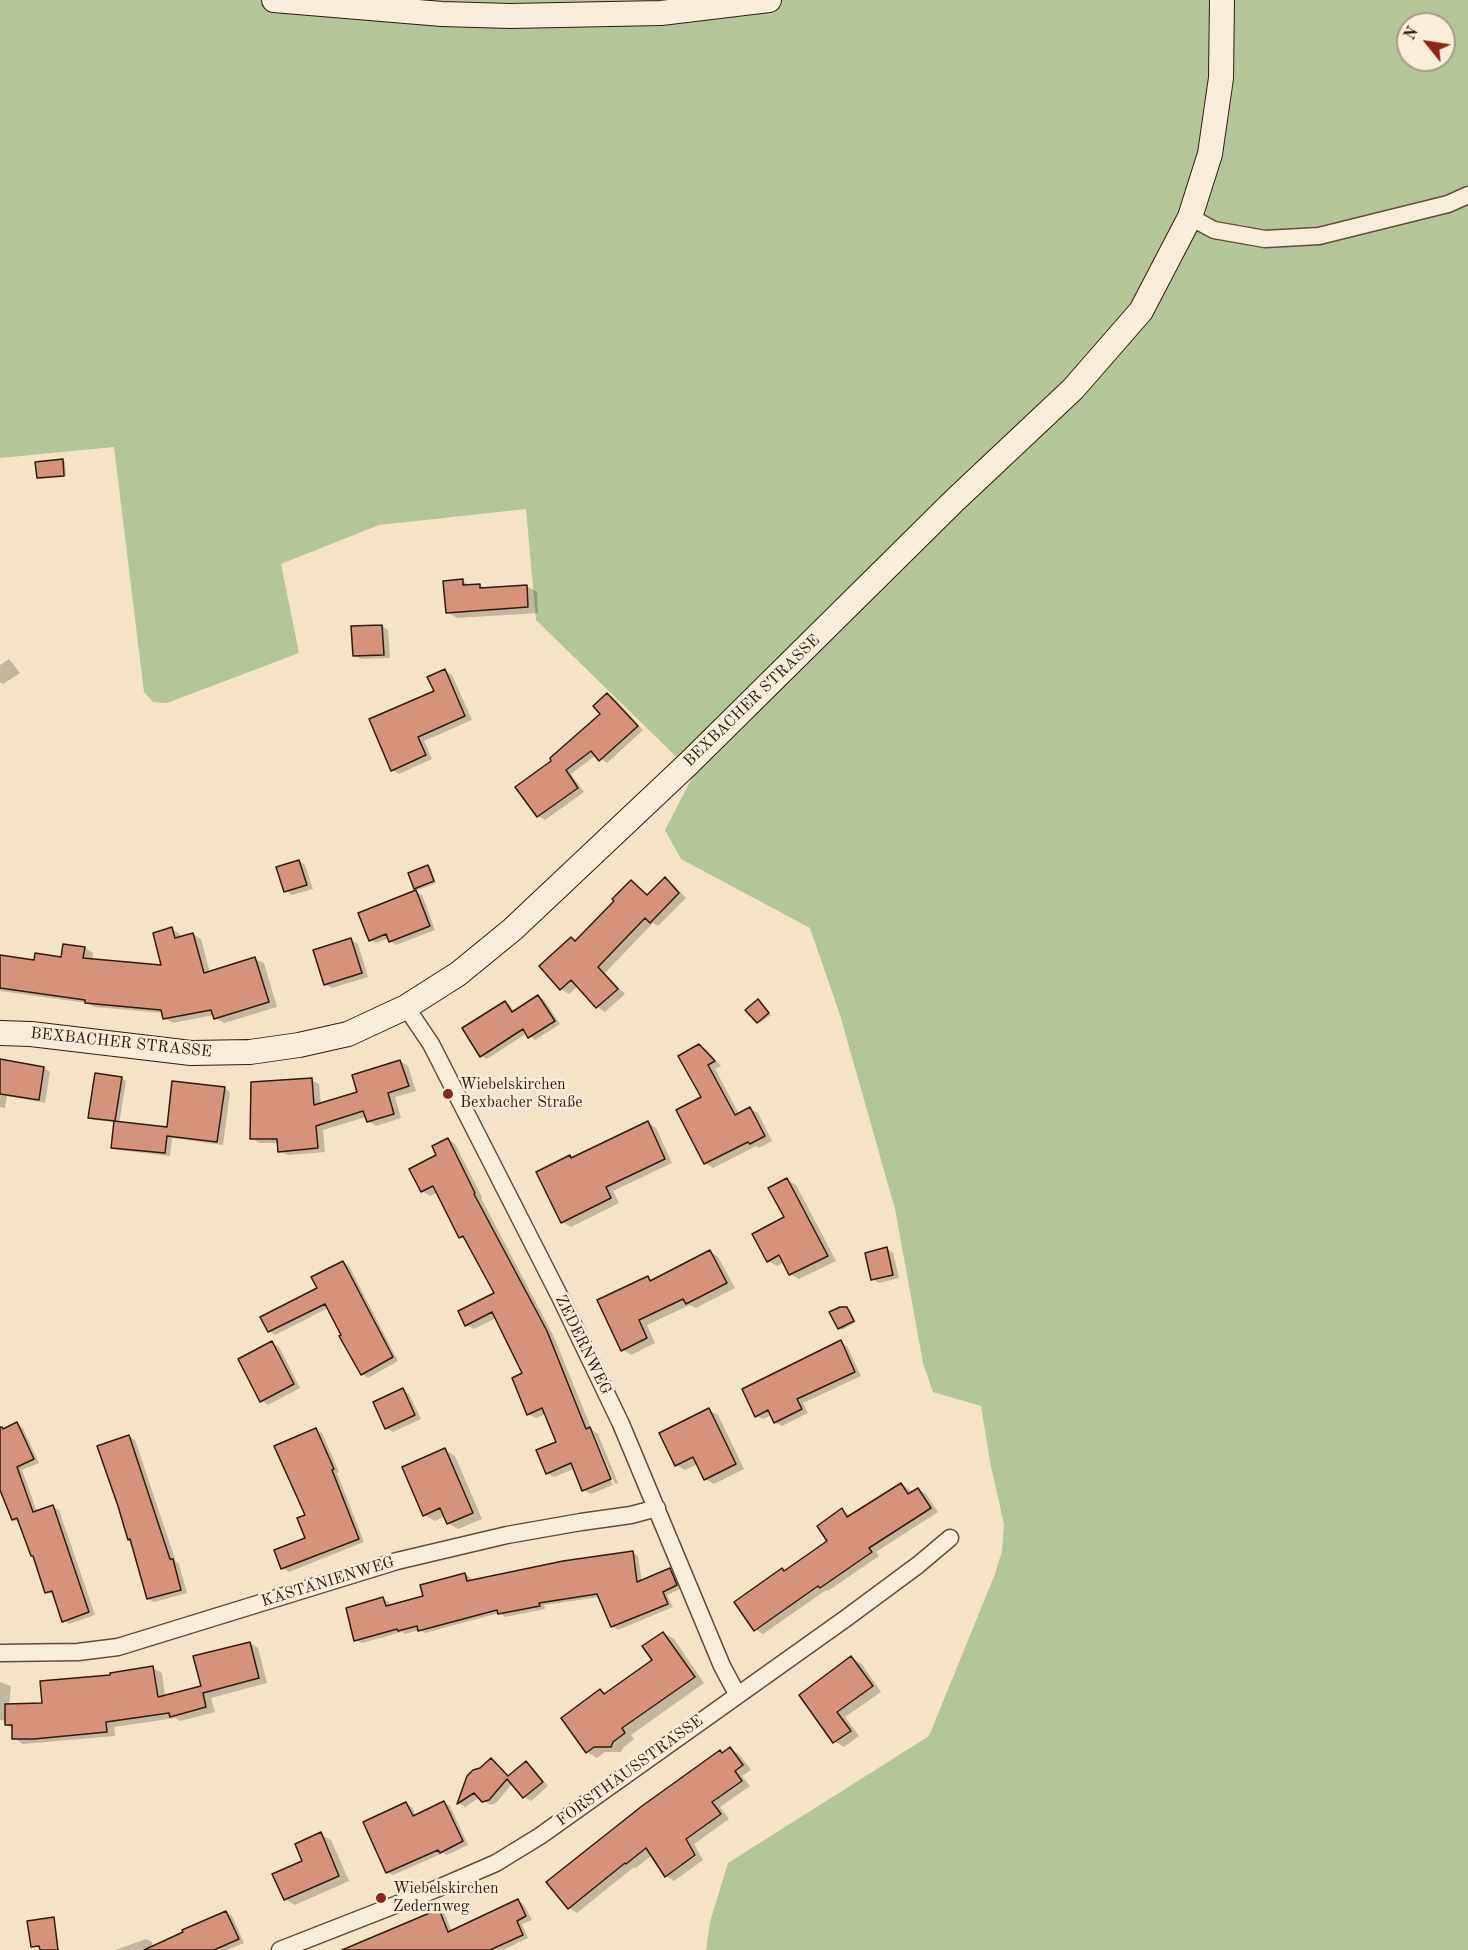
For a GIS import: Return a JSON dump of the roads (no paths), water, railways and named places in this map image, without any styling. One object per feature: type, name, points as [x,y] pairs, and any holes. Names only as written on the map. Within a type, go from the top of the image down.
[{"type":"street","points":[[273,0],[442,14],[510,16],[661,13],[769,0]]},
{"type":"street","name":"BEXBACHER STRASSE","points":[[0,1033],[31,1034],[191,1053],[250,1052],[299,1045],[348,1034],[406,1007],[458,974],[513,929],[689,763],[954,500],[1073,389],[1141,311],[1190,217],[1210,154],[1221,78],[1222,0]]},
{"type":"street","points":[[1190,217],[1214,230],[1265,239],[1319,236],[1448,204],[1468,195]]},
{"type":"street","name":"ZEDERNWEG","points":[[406,1007],[431,1044],[560,1297],[621,1424],[722,1666],[737,1694]]},
{"type":"street","name":"KASTANIENWEG","points":[[0,1653],[78,1652],[118,1647],[397,1561],[507,1535],[631,1515],[657,1508]]},
{"type":"street","name":"FORSTHAUSSTRASSE","points":[[280,1950],[436,1889],[495,1863],[540,1836],[845,1619],[918,1565],[950,1538]]},
{"type":"place","name":"Wiebelskirchen Bexbacher Straße","points":[[448,1094]]},
{"type":"place","name":"Wiebelskirchen Zedernweg","points":[[381,1898]]}]
